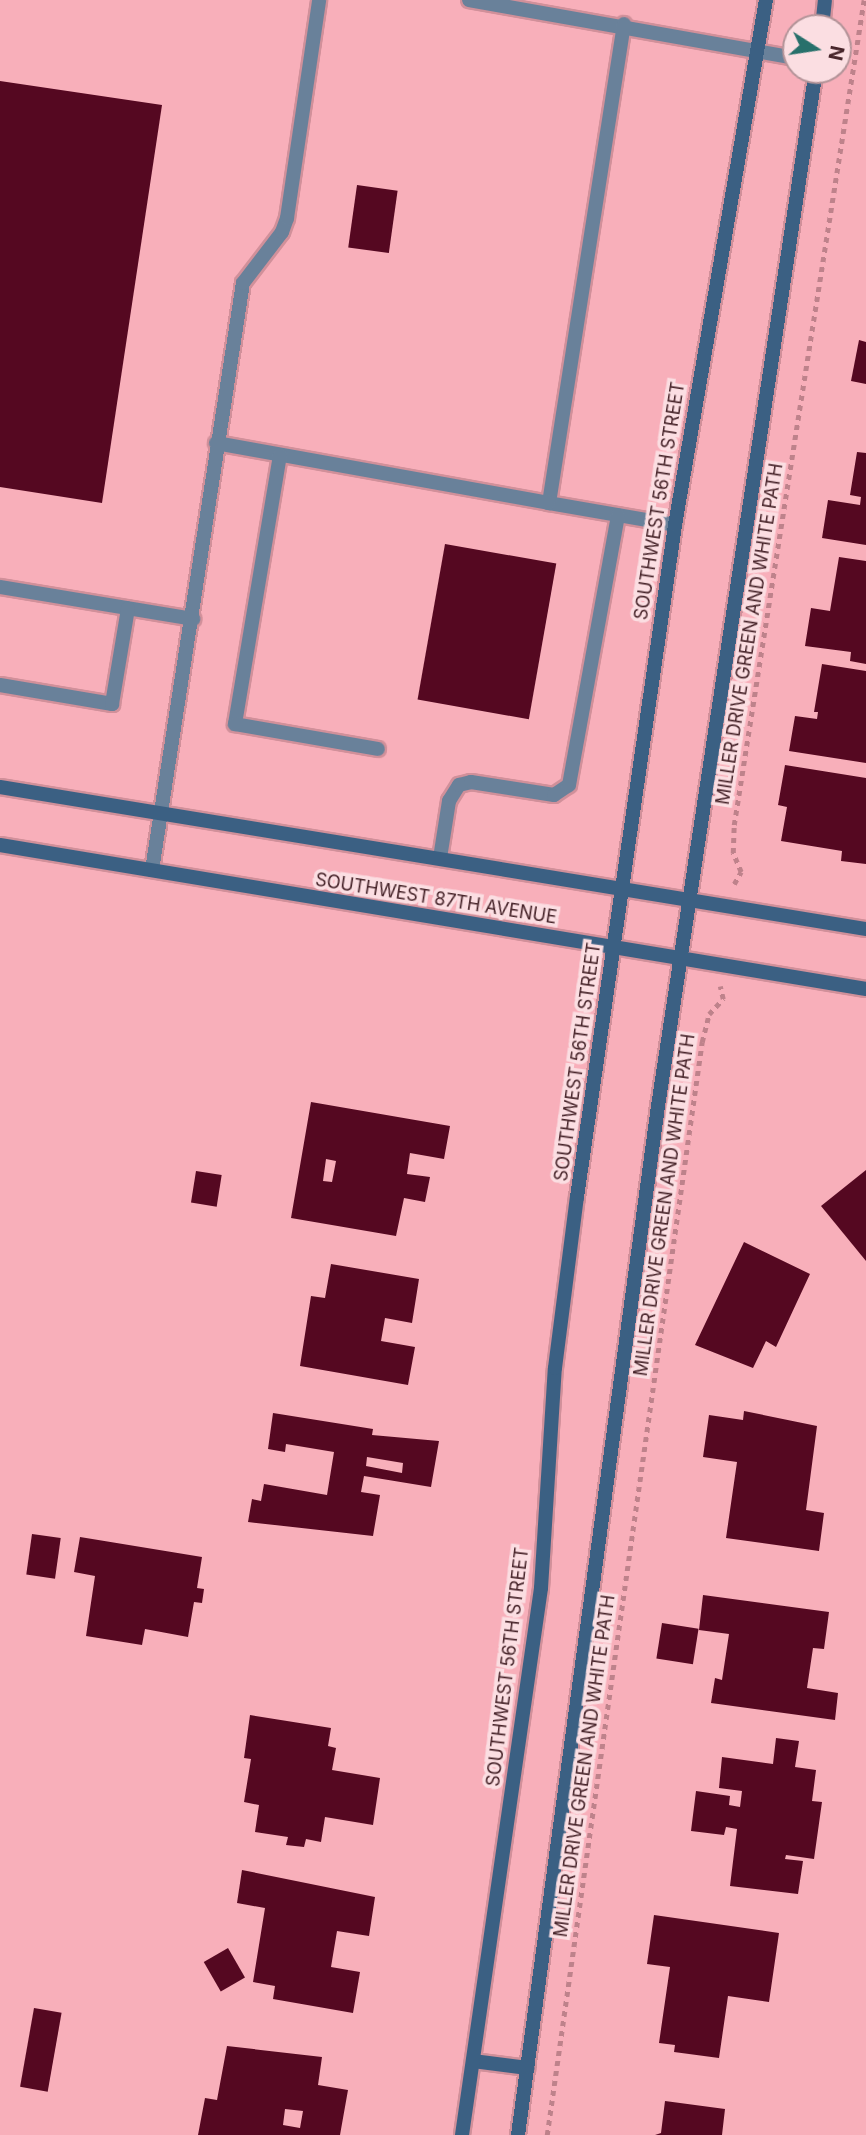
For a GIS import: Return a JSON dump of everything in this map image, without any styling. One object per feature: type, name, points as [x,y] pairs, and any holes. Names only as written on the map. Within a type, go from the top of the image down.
[{"type":"main road","name":"SOUTHWEST 56TH STREET","points":[[462,2135],[541,1588],[555,1368],[622,890],[674,525],[766,0]]},
{"type":"main road","points":[[519,2135],[681,958],[814,84]]},
{"type":"main road","points":[[0,787],[866,929]]},
{"type":"main road","name":"SOUTHWEST 87TH AVENUE","points":[[0,845],[866,989]]},
{"type":"main road","points":[[473,2061],[528,2068]]},
{"type":"lane","points":[[152,870],[193,619],[216,443],[243,283],[282,232],[286,218],[319,0]]},
{"type":"lane","points":[[469,0],[624,24],[782,56]]},
{"type":"lane","points":[[549,503],[624,24]]},
{"type":"lane","points":[[216,443],[674,525]]},
{"type":"lane","points":[[280,455],[235,724],[378,749]]},
{"type":"lane","points":[[440,858],[449,801],[459,785],[471,782],[554,795],[569,785],[618,515]]},
{"type":"lane","points":[[0,587],[193,619]]},
{"type":"lane","points":[[0,685],[112,704],[128,608]]},
{"type":"path","name":"MILLER DRIVE GREEN AND WHITE PATH","points":[[731,907],[735,878],[741,872],[733,853],[734,825],[864,0]]},
{"type":"path","name":"MILLER DRIVE GREEN AND WHITE PATH","points":[[547,2135],[702,1042],[709,1014],[723,999],[719,992],[723,965]]},
{"type":"building","points":[[0,81],[162,105],[102,503],[0,487]]},
{"type":"building","points":[[357,185],[398,191],[389,253],[348,247]]},
{"type":"building","points":[[859,340],[866,342],[866,384],[851,381]]},
{"type":"building","points":[[857,452],[866,453],[866,545],[822,538],[828,500],[860,505],[861,497],[850,495]]},
{"type":"building","points":[[445,544],[556,564],[529,719],[418,700]]},
{"type":"building","points":[[839,557],[866,561],[866,664],[850,661],[851,652],[805,646],[811,608],[830,611]]},
{"type":"building","points":[[822,664],[866,671],[866,763],[789,751],[795,716],[817,719],[818,712],[814,712]]},
{"type":"building","points":[[785,765],[866,778],[866,864],[841,861],[842,851],[781,841],[787,807],[778,805]]},
{"type":"building","points":[[311,1102],[450,1126],[444,1159],[410,1153],[407,1174],[430,1177],[425,1202],[404,1198],[396,1236],[291,1218]],"holes":[[[326,1159],[336,1161],[332,1182],[323,1181]]]},
{"type":"building","points":[[866,1170],[866,1261],[821,1206]]},
{"type":"building","points":[[196,1171],[222,1175],[217,1207],[191,1203]]},
{"type":"building","points":[[744,1242],[810,1274],[776,1347],[766,1341],[753,1368],[695,1345]]},
{"type":"building","points":[[331,1264],[419,1279],[412,1323],[385,1318],[381,1341],[415,1347],[408,1385],[300,1366],[311,1296],[325,1298]]},
{"type":"building","points":[[744,1411],[817,1426],[806,1510],[824,1513],[819,1551],[726,1538],[737,1462],[703,1457],[709,1415],[743,1420]]},
{"type":"building","points":[[273,1413],[373,1429],[372,1435],[439,1441],[431,1487],[364,1476],[361,1492],[380,1495],[373,1536],[248,1522],[252,1499],[261,1501],[264,1484],[327,1495],[334,1452],[286,1444],[285,1452],[268,1449]],"holes":[[[367,1457],[403,1463],[402,1473],[366,1466]]]},
{"type":"building","points":[[32,1534],[61,1538],[55,1579],[26,1575]]},
{"type":"building","points":[[80,1537],[202,1557],[197,1588],[204,1589],[202,1603],[194,1602],[188,1637],[145,1629],[142,1645],[86,1636],[95,1576],[74,1572]]},
{"type":"building","points":[[703,1595],[829,1612],[824,1649],[813,1648],[807,1688],[838,1693],[835,1720],[711,1703],[715,1678],[722,1680],[729,1634],[699,1630]]},
{"type":"building","points":[[662,1623],[699,1629],[693,1664],[656,1659]]},
{"type":"building","points":[[250,1715],[331,1728],[328,1746],[336,1748],[332,1770],[380,1778],[373,1825],[325,1817],[321,1842],[306,1839],[304,1847],[286,1845],[288,1837],[255,1832],[259,1805],[244,1802],[251,1759],[244,1758]]},
{"type":"building","points":[[776,1738],[799,1741],[795,1767],[816,1770],[812,1801],[822,1802],[814,1859],[786,1855],[785,1859],[803,1861],[798,1894],[730,1886],[737,1829],[726,1827],[724,1835],[691,1831],[696,1791],[730,1796],[729,1805],[740,1807],[742,1791],[719,1788],[722,1757],[773,1764]]},
{"type":"building","points":[[242,1870],[375,1897],[369,1936],[337,1931],[331,1967],[360,1972],[353,2013],[273,1999],[275,1986],[253,1982],[265,1908],[237,1903]]},
{"type":"building","points":[[654,1915],[779,1933],[769,2002],[728,1996],[719,2058],[674,2052],[675,2045],[659,2043],[670,1967],[647,1964]]},
{"type":"building","points":[[228,1948],[245,1977],[221,1991],[204,1962]]},
{"type":"building","points":[[34,2008],[62,2013],[48,2092],[20,2087]]},
{"type":"building","points":[[227,2046],[322,2057],[318,2085],[348,2090],[340,2135],[198,2135],[205,2098],[217,2100]],"holes":[[[285,2109],[303,2111],[300,2128],[283,2125]]]},
{"type":"building","points":[[665,2101],[725,2109],[722,2135],[655,2135],[661,2133]]}]
